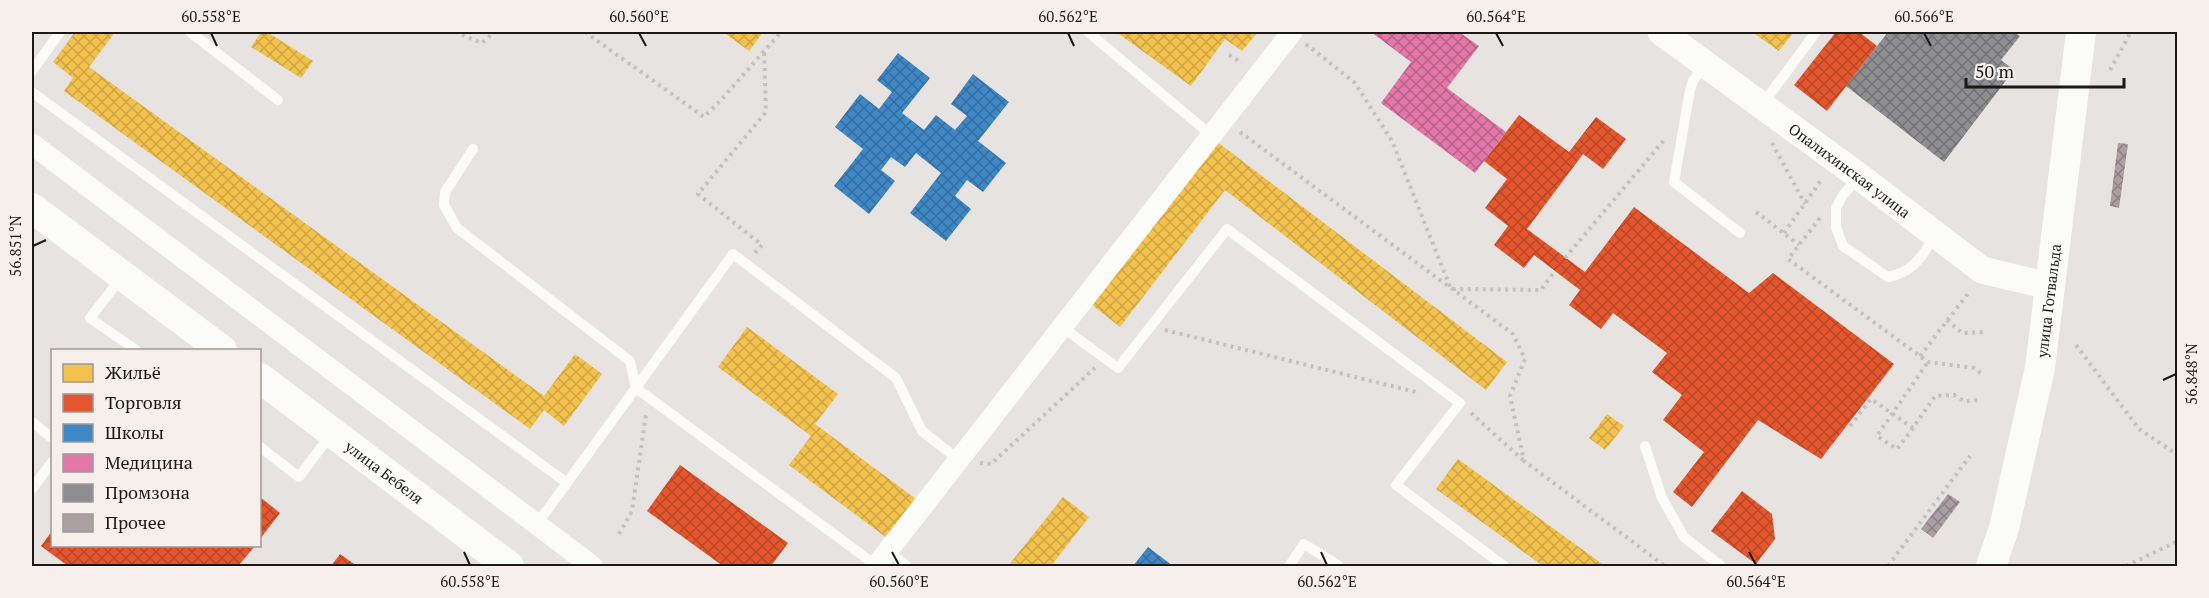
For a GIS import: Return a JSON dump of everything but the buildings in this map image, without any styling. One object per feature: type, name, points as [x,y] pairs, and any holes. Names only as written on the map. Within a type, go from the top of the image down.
[{"type":"main road","name":"улица Готвальда","points":[[1991,567],[2004,528],[2040,368],[2081,32]]},
{"type":"main road","points":[[32,208],[219,349]]},
{"type":"main road","name":"улица Бебеля","points":[[261,379],[509,567]]},
{"type":"street","points":[[880,561],[1291,32]]},
{"type":"street","name":"Опалихинская улица","points":[[1661,32],[1860,177],[1982,270],[2049,286]]},
{"type":"street","points":[[32,144],[592,567]]},
{"type":"lane","points":[[32,71],[34,65],[60,32]]},
{"type":"lane","points":[[190,32],[278,100]]},
{"type":"lane","points":[[1088,32],[1217,127]]},
{"type":"lane","points":[[1762,105],[1816,32]]},
{"type":"lane","points":[[1706,64],[1693,81],[1690,90],[1674,182],[1740,233]]},
{"type":"lane","points":[[32,92],[567,483]]},
{"type":"lane","points":[[474,149],[446,192],[444,205],[457,228],[630,361],[636,388],[880,561],[907,567]]},
{"type":"lane","points":[[1860,177],[1836,208],[1836,227],[1843,246],[1888,277],[1901,274],[1913,266],[1935,236]]},
{"type":"lane","points":[[1062,327],[1118,368],[1227,229],[1460,403],[1396,485],[1504,567]]},
{"type":"lane","points":[[537,524],[733,254],[896,378],[922,431],[958,460]]},
{"type":"lane","points":[[123,276],[90,318],[133,349]]},
{"type":"lane","points":[[32,422],[51,437]]},
{"type":"lane","points":[[261,448],[299,477],[333,433]]},
{"type":"lane","points":[[1645,446],[1662,498],[1684,537],[1721,567]]},
{"type":"lane","points":[[32,489],[51,463]]},
{"type":"lane","points":[[1289,567],[1304,543],[1339,567]]},
{"type":"path","points":[[455,32],[482,44],[494,32]]},
{"type":"path","points":[[585,32],[704,117],[781,32]]},
{"type":"path","points":[[1291,32],[1354,83],[1392,141],[1451,289]]},
{"type":"path","points":[[2110,70],[2131,32]]},
{"type":"path","points":[[1217,127],[1513,334],[1525,359],[1510,396],[1524,461]]},
{"type":"path","points":[[1565,258],[1669,135]]},
{"type":"path","points":[[1770,140],[1805,204]]},
{"type":"path","points":[[1784,233],[1822,179]]},
{"type":"path","points":[[1756,212],[1799,245]]},
{"type":"path","points":[[1820,218],[1788,259],[1928,362],[1974,368],[1982,374]]},
{"type":"path","points":[[1451,289],[1541,290],[1555,271]]},
{"type":"path","points":[[1920,356],[1970,291]]},
{"type":"path","points":[[1947,320],[1962,333],[1985,332]]},
{"type":"path","points":[[1151,326],[1460,403],[1524,461],[1665,567]]},
{"type":"path","points":[[2076,345],[2139,429],[2177,456]]},
{"type":"path","points":[[958,460],[991,464],[1105,359]]},
{"type":"path","points":[[1928,362],[1877,436],[1897,449],[1935,396],[1954,395],[1964,401],[1980,400]]},
{"type":"path","points":[[1850,426],[1871,399],[1913,428]]},
{"type":"path","points":[[1888,567],[1970,456]]},
{"type":"path","points":[[2126,567],[2178,541]]}]
